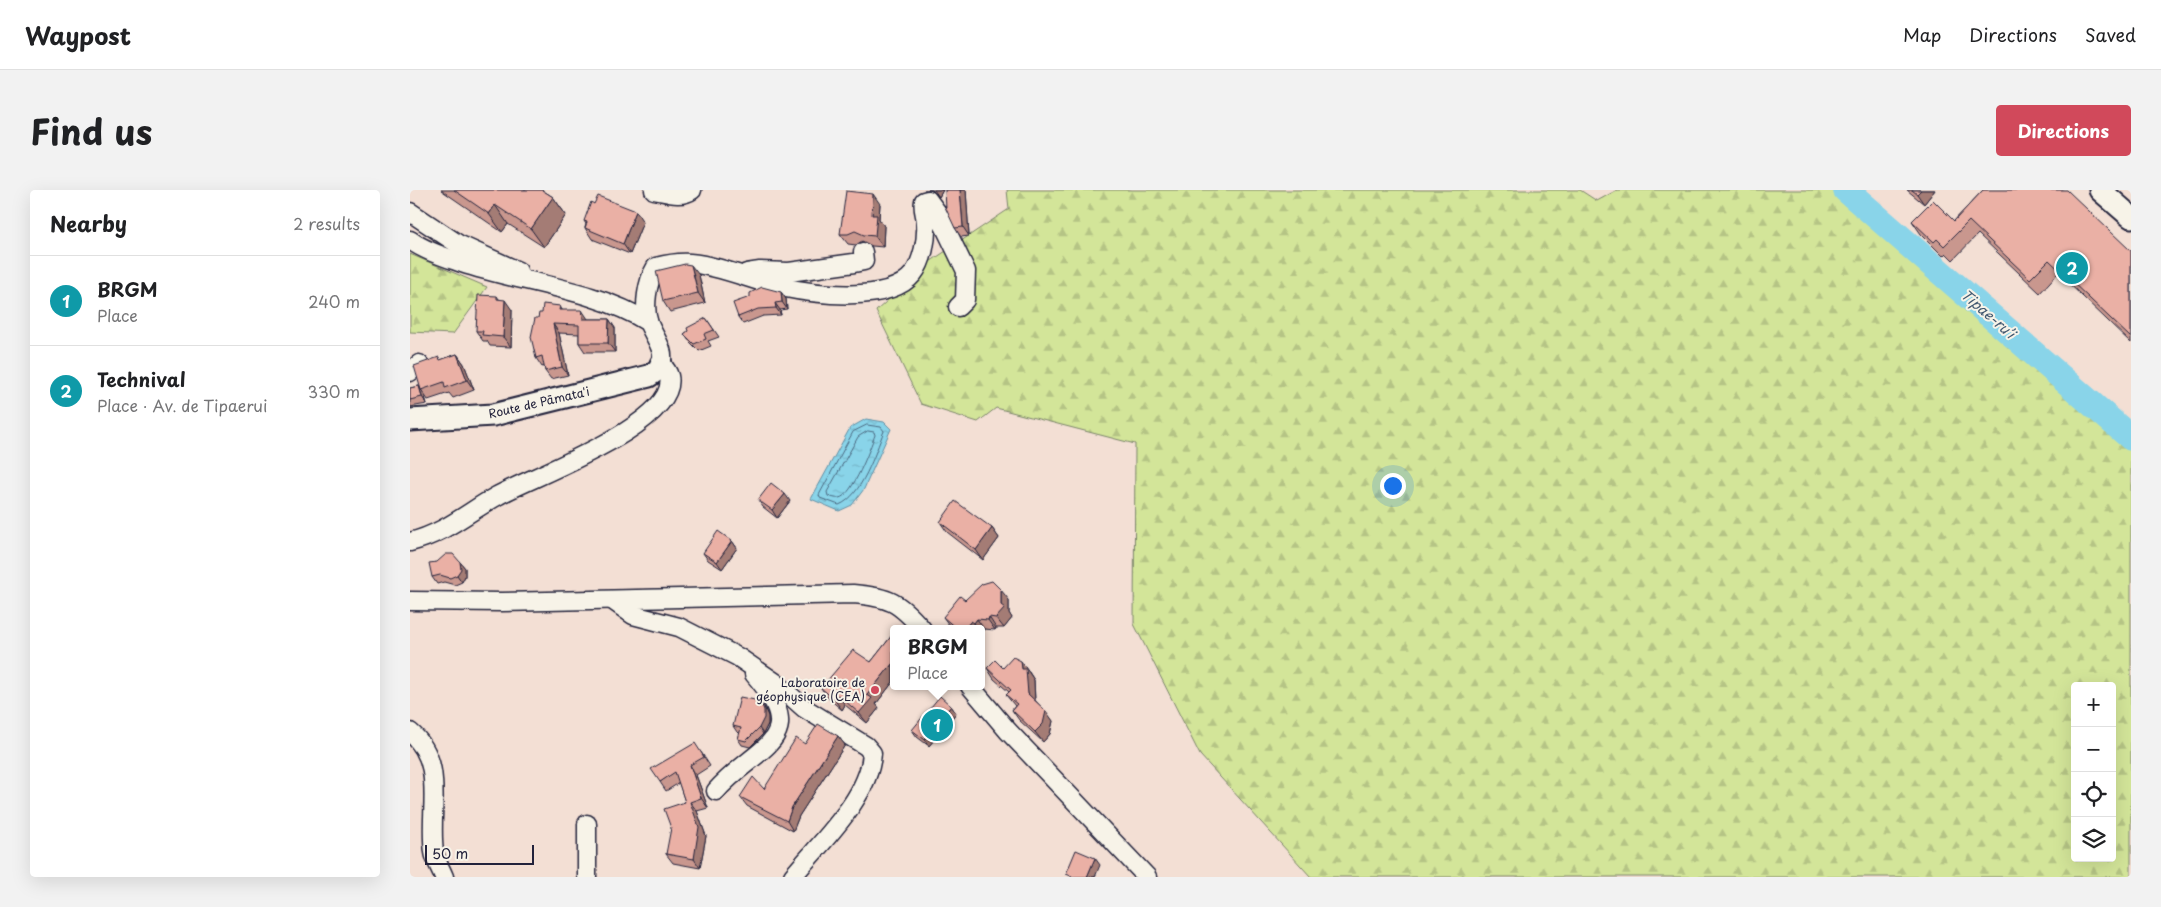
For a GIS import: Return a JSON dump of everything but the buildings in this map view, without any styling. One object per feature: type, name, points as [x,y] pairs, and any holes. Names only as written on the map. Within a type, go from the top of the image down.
[{"type":"main road","points":[[2100,190],[2131,216]]},
{"type":"main road","name":"Route de Pāmata'i","points":[[410,420],[493,415],[648,376],[659,369],[661,364]]},
{"type":"street","points":[[654,190],[676,194],[687,194],[692,190]]},
{"type":"street","points":[[410,542],[429,537],[498,496],[625,434],[646,419],[663,402],[669,389],[669,375],[661,364],[663,357],[661,349],[648,322],[649,280],[656,267],[672,263],[690,263],[814,292],[866,294],[888,289],[903,282],[913,274],[921,257],[926,223],[923,206],[924,201],[928,200],[940,215],[966,271],[965,300],[958,307]]},
{"type":"street","points":[[410,212],[458,244],[506,265],[545,286]]},
{"type":"street","points":[[410,240],[445,258],[632,312],[648,322]]},
{"type":"street","points":[[737,275],[760,271],[789,272],[854,263],[864,261],[863,252]]},
{"type":"street","points":[[410,534],[429,537]]},
{"type":"street","points":[[410,601],[612,600],[810,594],[878,596],[892,600],[905,610],[918,625]]},
{"type":"street","points":[[612,600],[633,616],[678,627],[738,657],[776,683],[804,708],[866,746],[872,753],[872,767],[848,810],[793,876]]},
{"type":"street","points":[[716,791],[740,767],[772,740],[780,730],[781,718],[775,704],[763,685],[738,657]]},
{"type":"street","points":[[973,690],[1008,731],[1147,877]]},
{"type":"street","points":[[410,732],[419,739],[428,754],[434,776],[434,853],[444,877]]},
{"type":"street","points":[[587,824],[587,877]]},
{"type":"green space","points":[[1007,190],[1580,190],[1597,201],[1617,190],[1857,190],[1884,220],[2131,423],[2131,877],[1466,877],[1463,875],[1459,877],[1311,877],[1200,755],[1134,624],[1135,444],[996,408],[978,422],[921,404],[876,311],[931,261],[1009,209]]},
{"type":"green space","points":[[410,254],[487,287],[453,334],[410,332]]},
{"type":"water","points":[[866,419],[884,422],[891,429],[864,489],[852,505],[839,511],[811,499],[850,428]]},
{"type":"waterway","name":"Tipae-ru’i","points":[[1846,190],[2131,438]]},
{"type":"place","name":"Technival","points":[[2072,268]]},
{"type":"place","name":"Laboratoire de géophysique (CEA)","points":[[875,690]]},
{"type":"place","name":"BRGM","points":[[937,725]]}]
